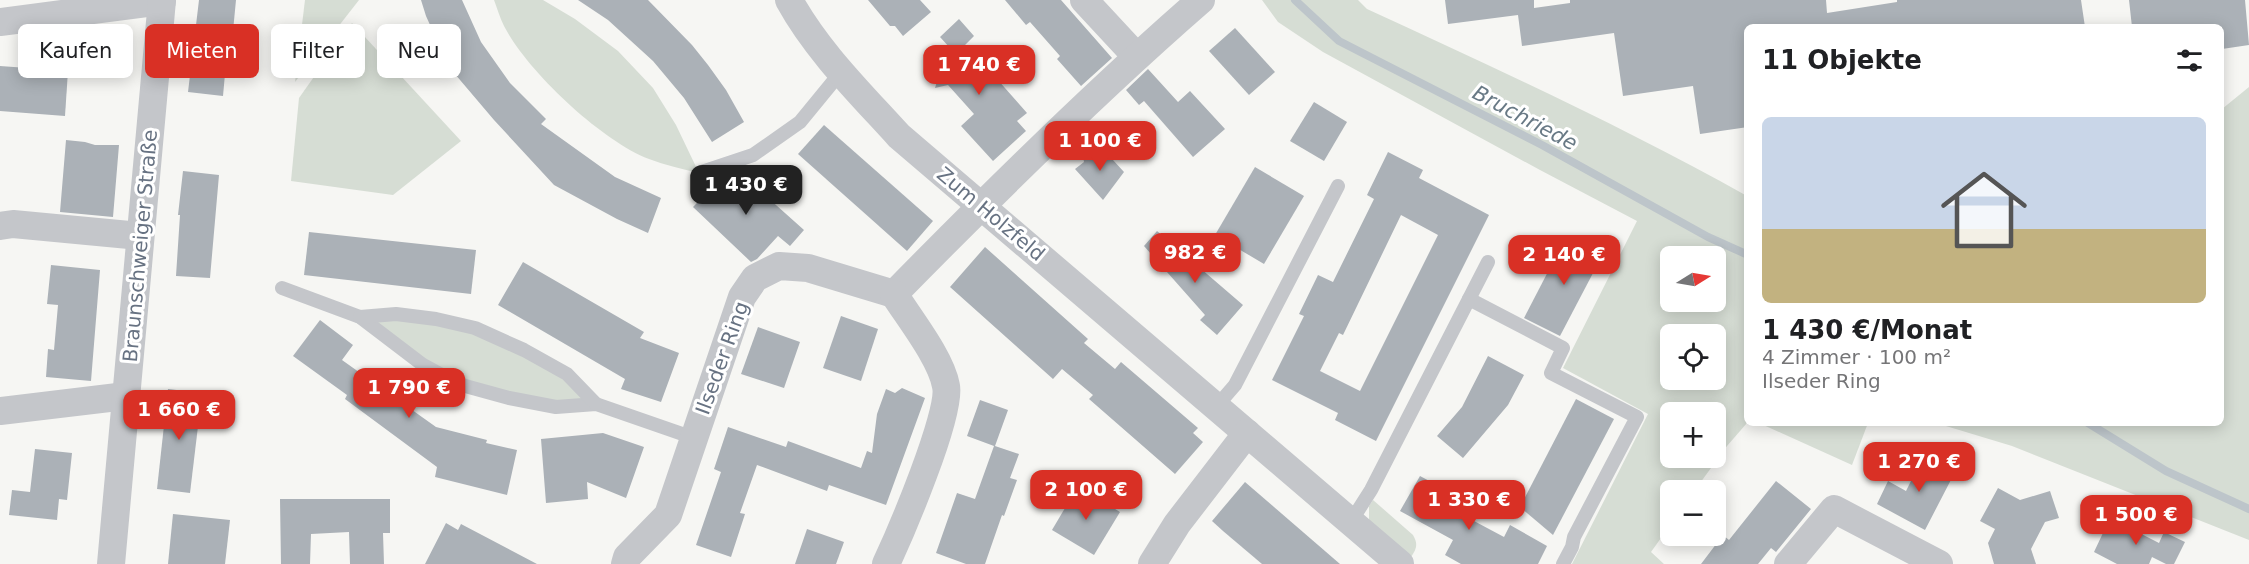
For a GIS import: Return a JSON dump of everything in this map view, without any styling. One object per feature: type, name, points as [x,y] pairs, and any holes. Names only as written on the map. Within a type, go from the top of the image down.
[{"type":"street","name":"Zum Holzfeld","points":[[789,0],[799,17],[841,72],[899,136],[1400,564]]},
{"type":"street","points":[[1084,0],[1136,56]]},
{"type":"street","points":[[886,564],[899,536],[945,410],[946,386],[936,359],[894,294],[1136,56],[1201,0]]},
{"type":"street","points":[[0,22],[162,1]]},
{"type":"street","name":"Braunschweiger Straße","points":[[111,564],[162,1]]},
{"type":"street","points":[[0,226],[13,224],[140,236]]},
{"type":"street","name":"Ilseder Ring","points":[[625,564],[627,557],[668,515],[742,297],[755,278],[779,266],[808,268],[894,294]]},
{"type":"street","points":[[0,411],[126,396]]},
{"type":"street","points":[[1152,564],[1177,524],[1247,433]]},
{"type":"street","points":[[1788,564],[1834,509],[1940,564]]},
{"type":"lane","points":[[699,173],[753,155],[800,122],[841,72]]},
{"type":"lane","points":[[1216,408],[1235,385],[1338,186]]},
{"type":"lane","points":[[1350,523],[1371,490],[1488,262]]},
{"type":"lane","points":[[282,288],[360,317],[423,366],[458,384],[556,407],[596,404],[694,438]]},
{"type":"lane","points":[[1469,298],[1563,348],[1551,373],[1637,417],[1574,537],[1572,547],[1563,564]]},
{"type":"lane","points":[[360,317],[396,314],[436,319],[476,328],[524,350],[567,374],[596,404]]},
{"type":"shaded area","points":[[305,0],[359,0],[340,24],[302,24]]},
{"type":"shaded area","points":[[494,0],[543,0],[575,19],[618,51],[653,88],[676,125],[699,173],[649,159],[609,137],[588,121],[530,64],[504,26]]},
{"type":"shaded area","points":[[1262,0],[1358,0],[1367,9],[1606,122],[1744,194],[1744,426],[1726,447],[1726,402],[1660,402],[1660,468],[1711,468],[1702,480],[1660,480],[1660,539],[1651,552],[1664,564],[1572,564],[1648,414],[1563,368],[1637,221],[1323,52],[1278,22]]},
{"type":"shaded area","points":[[365,37],[377,50],[377,78],[403,78],[461,141],[393,195],[291,181],[299,98],[313,78],[365,78]]},
{"type":"shaded area","points":[[2249,87],[2249,540],[2012,446],[1946,426],[2224,426],[2224,107]]},
{"type":"shaded area","points":[[360,317],[436,319],[524,350],[596,404],[556,407],[458,384]]},
{"type":"shaded area","points":[[1766,426],[1867,426],[1852,465]]},
{"type":"shaded area","points":[[1373,500],[1413,535],[1416,546],[1411,557],[1369,523],[1369,506]]},
{"type":"building","points":[[199,0],[236,0],[234,24],[196,24]]},
{"type":"building","points":[[421,0],[462,0],[481,42],[510,83],[546,119],[541,124],[615,177],[661,198],[648,233],[554,185],[458,78],[461,78],[461,24],[430,24]]},
{"type":"building","points":[[578,0],[648,0],[692,45],[708,65],[726,90],[744,122],[712,142],[684,98],[653,61],[608,20]]},
{"type":"building","points":[[868,0],[920,0],[931,12],[903,36],[895,26],[890,26]]},
{"type":"building","points":[[1005,0],[1061,0],[1112,58],[1081,86],[1057,59],[1060,56],[1030,22],[1026,25]]},
{"type":"building","points":[[1445,0],[1534,0],[1534,8],[1570,3],[1570,0],[1826,0],[1827,13],[1897,2],[1897,0],[2081,0],[2085,24],[1744,24],[1744,128],[1700,134],[1693,86],[1623,96],[1614,33],[1522,46],[1518,15],[1448,24]]},
{"type":"building","points":[[2129,0],[2245,0],[2249,45],[2224,49],[2224,24],[2132,24]]},
{"type":"building","points":[[959,19],[974,36],[962,48],[993,82],[997,79],[1027,113],[1017,121],[1026,131],[993,161],[961,126],[974,114],[948,85],[935,88],[939,75],[931,65],[950,48],[940,37]]},
{"type":"building","points":[[1235,28],[1275,72],[1249,95],[1209,51]]},
{"type":"building","points":[[0,66],[18,67],[18,78],[68,78],[65,116],[0,111]]},
{"type":"building","points":[[1148,69],[1178,102],[1190,91],[1225,129],[1193,157],[1144,101],[1139,105],[1126,90]]},
{"type":"building","points":[[190,78],[225,78],[223,96],[188,92]]},
{"type":"building","points":[[1314,102],[1347,122],[1324,161],[1290,141]]},
{"type":"building","points":[[824,125],[933,221],[907,251],[798,154]]},
{"type":"building","points":[[66,140],[95,145],[119,145],[113,217],[60,212]]},
{"type":"building","points":[[1101,147],[1124,172],[1103,200],[1075,169],[1084,162],[1082,152],[1093,154]]},
{"type":"building","points":[[1388,152],[1423,170],[1419,178],[1489,215],[1376,441],[1335,420],[1338,413],[1272,380],[1304,316],[1299,314],[1318,275],[1333,282],[1374,199],[1367,195]],"holes":[[[1401,215],[1438,235],[1360,391],[1320,371],[1339,333],[1343,335]]]},
{"type":"building","points":[[1255,167],[1304,196],[1264,264],[1215,235]]},
{"type":"building","points":[[737,170],[804,230],[790,246],[778,236],[757,259],[751,262],[693,207],[725,174]]},
{"type":"building","points":[[183,171],[219,175],[210,278],[176,276],[180,215],[178,215]]},
{"type":"building","points":[[1157,231],[1243,305],[1217,335],[1200,320],[1205,315],[1144,246]]},
{"type":"building","points":[[309,232],[476,250],[471,294],[304,275]]},
{"type":"building","points":[[1567,235],[1603,254],[1560,336],[1524,318]]},
{"type":"building","points":[[985,247],[1088,339],[1084,343],[1115,369],[1121,362],[1198,428],[1193,433],[1203,442],[1175,474],[1089,399],[1093,395],[1062,369],[1053,379],[950,287]]},
{"type":"building","points":[[523,262],[644,332],[640,338],[679,353],[661,402],[621,389],[625,379],[498,305]]},
{"type":"building","points":[[51,265],[100,270],[91,381],[46,377],[48,349],[54,350],[58,305],[47,304]]},
{"type":"building","points":[[841,316],[878,329],[861,381],[823,368]]},
{"type":"building","points":[[320,320],[353,345],[342,360],[436,427],[517,450],[507,495],[435,477],[437,467],[345,399],[347,395],[293,356]]},
{"type":"building","points":[[758,327],[800,342],[784,388],[741,374]]},
{"type":"building","points":[[1488,356],[1524,375],[1508,405],[1463,458],[1437,436],[1462,407]]},
{"type":"building","points":[[902,388],[925,398],[886,505],[829,485],[827,491],[757,465],[740,513],[745,514],[731,557],[696,545],[721,472],[714,469],[728,427],[786,447],[788,441],[861,468],[867,451],[872,453],[877,414],[886,389],[895,393]]},
{"type":"building","points":[[168,389],[202,393],[190,493],[157,489]]},
{"type":"building","points":[[1576,399],[1614,419],[1553,535],[1520,507]]},
{"type":"building","points":[[980,400],[1008,410],[995,446],[1019,454],[1010,478],[1017,480],[985,564],[966,564],[936,553],[957,493],[975,499],[994,446],[967,436]]},
{"type":"building","points":[[603,433],[644,447],[626,498],[587,482],[588,499],[546,503],[541,439]]},
{"type":"building","points":[[35,449],[72,453],[67,500],[59,499],[57,520],[9,515],[12,490],[30,492]]},
{"type":"building","points":[[1924,455],[1955,472],[1925,530],[1877,504],[1888,481],[1906,491]]},
{"type":"building","points":[[1420,476],[1448,491],[1448,499],[1444,505],[1504,537],[1510,525],[1547,546],[1538,564],[1461,564],[1445,555],[1453,540],[1400,511]]},
{"type":"building","points":[[1776,481],[1811,509],[1776,552],[1771,548],[1758,564],[1701,564],[1715,546],[1726,546],[1726,538],[1729,540]]},
{"type":"building","points":[[1245,482],[1340,564],[1262,564],[1223,531],[1212,521]]},
{"type":"building","points":[[1078,486],[1120,512],[1094,555],[1052,530]]},
{"type":"building","points":[[1998,488],[2020,500],[2050,491],[2059,518],[2045,522],[2031,549],[2036,564],[1994,564],[1988,543],[1995,529],[1980,521]]},
{"type":"building","points":[[280,499],[390,499],[390,533],[383,533],[384,564],[350,564],[349,532],[311,534],[310,564],[281,564]]},
{"type":"building","points":[[173,514],[230,520],[225,564],[168,564]]},
{"type":"building","points":[[2110,518],[2159,543],[2164,532],[2185,542],[2174,564],[2166,564],[2152,557],[2149,564],[2117,564],[2094,552]]},
{"type":"building","points":[[446,523],[458,530],[461,524],[537,564],[425,564]]},
{"type":"building","points":[[807,529],[844,542],[836,564],[795,564]]},
{"type":"waterway","name":"Bruchriede","points":[[1295,0],[1339,41],[1542,145],[1708,237],[1744,253]]},
{"type":"waterway","name":"Bruchriede","points":[[2093,426],[2166,471],[2249,509]]}]
